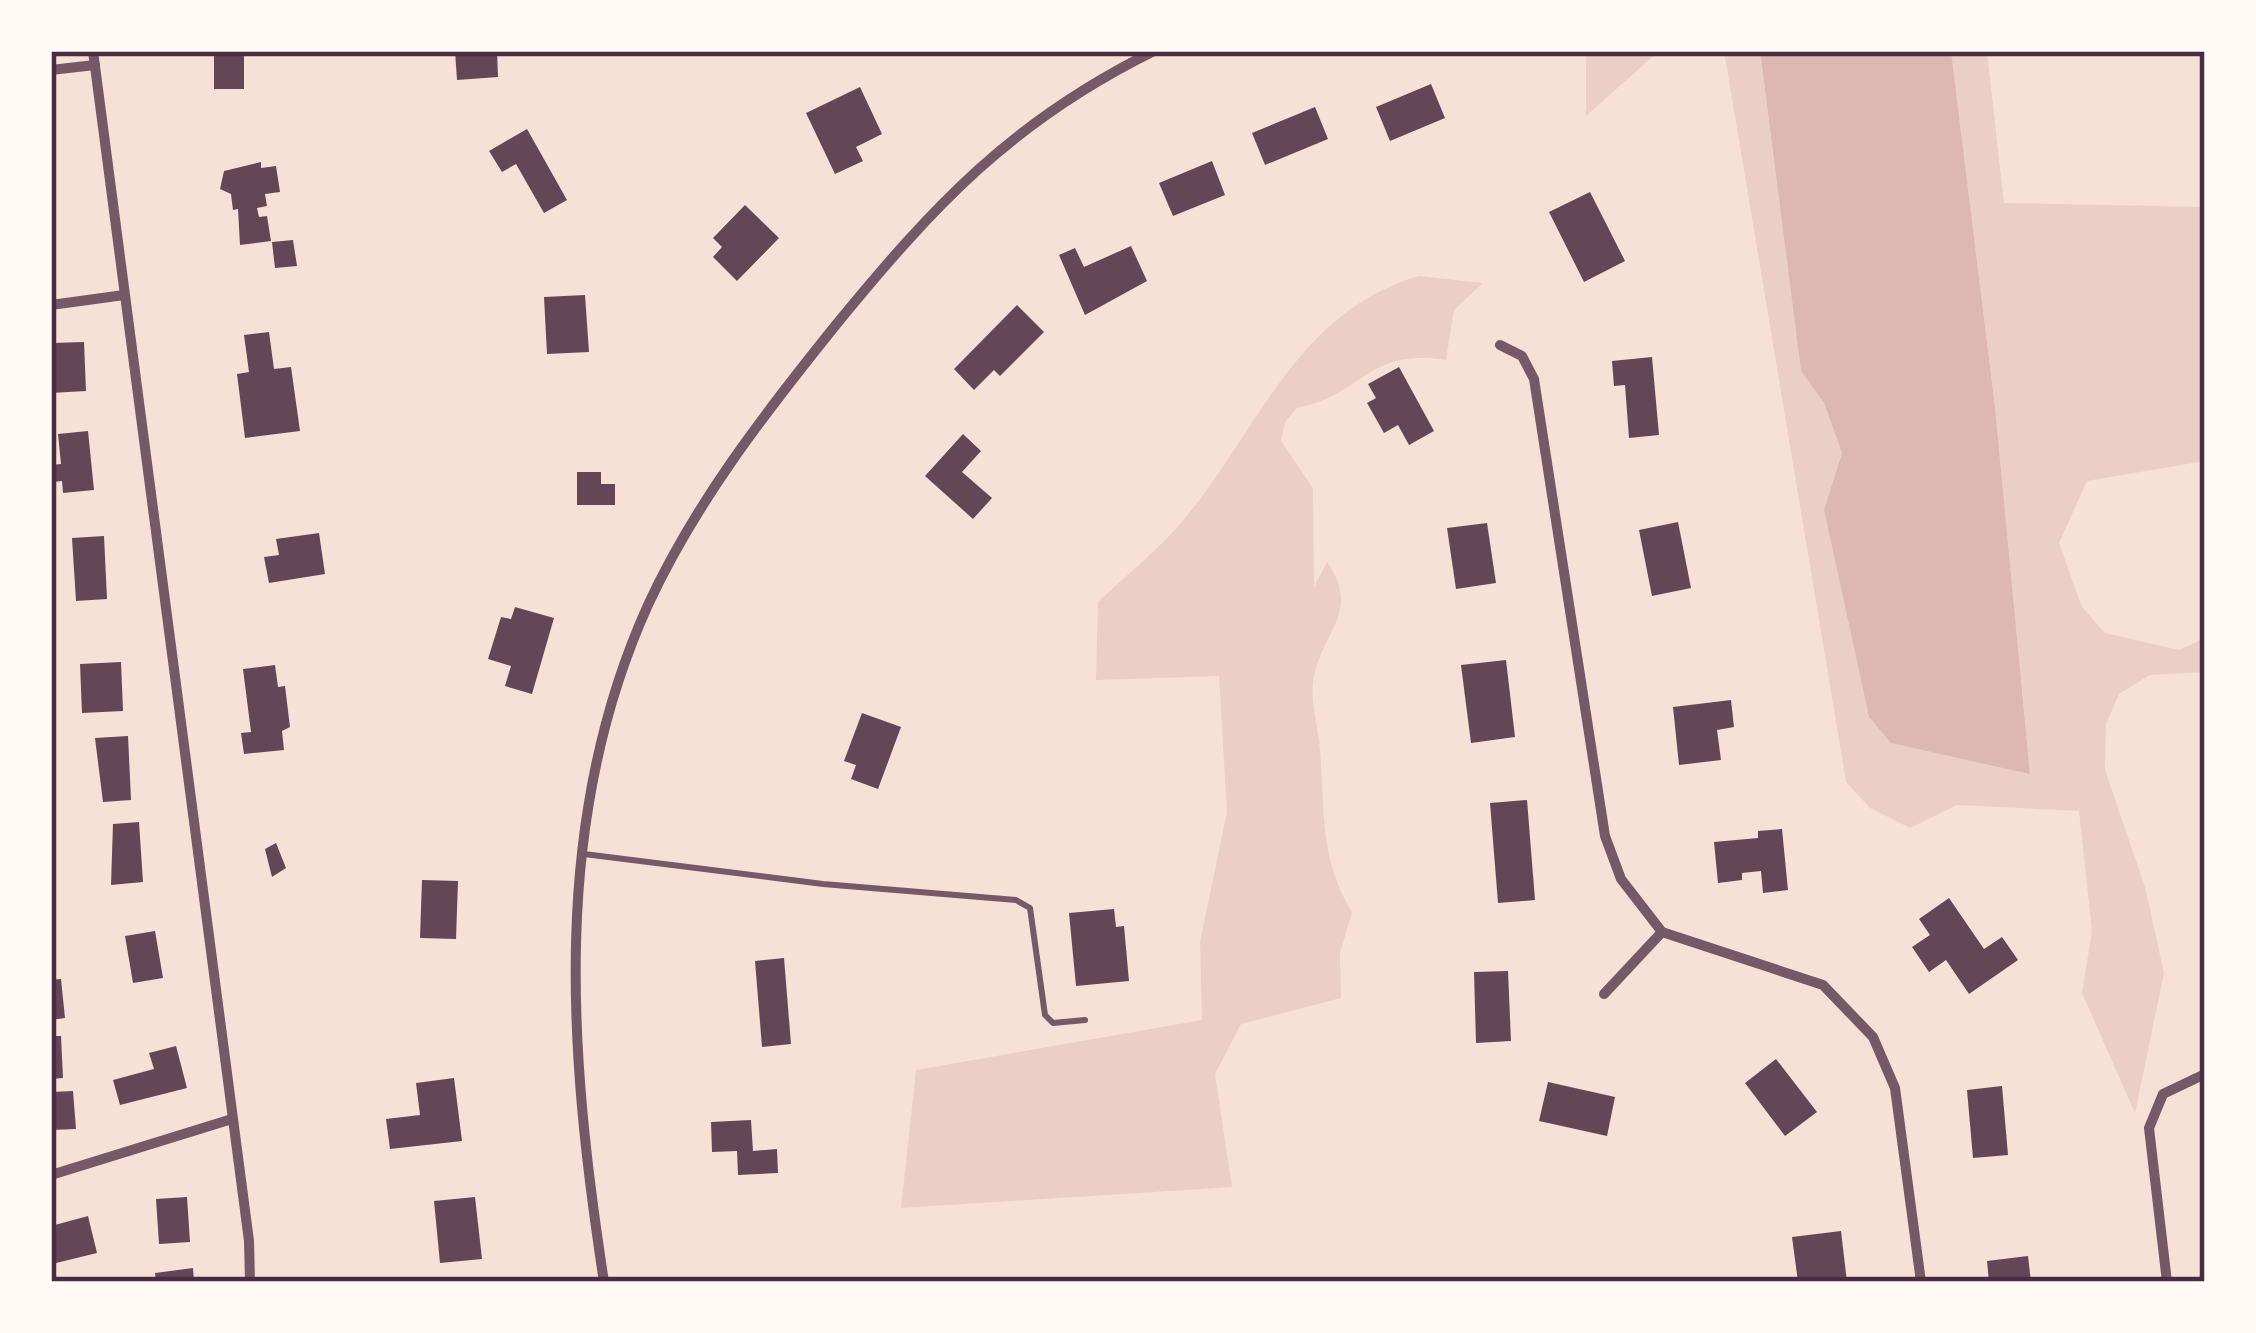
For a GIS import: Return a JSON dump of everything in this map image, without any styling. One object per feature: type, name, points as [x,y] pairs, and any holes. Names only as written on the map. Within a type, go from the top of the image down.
[{"type":"street","points":[[604,1282],[577,1084],[574,954],[579,854],[604,729],[629,650],[670,563],[730,461],[886,263],[968,175],[1042,114],[1154,51]]},
{"type":"street","points":[[51,70],[94,58],[250,1282]]},
{"type":"street","points":[[51,305],[124,295]]},
{"type":"street","points":[[1500,344],[1522,356],[1534,379],[1605,836],[1621,879],[1662,932],[1709,952],[1794,972],[1823,985],[1873,1037],[1895,1088],[1921,1282]]},
{"type":"street","points":[[1604,994],[1662,932]]},
{"type":"street","points":[[2167,1282],[2149,1128],[2163,1094],[2205,1074]]},
{"type":"street","points":[[51,1175],[232,1119]]},
{"type":"lane","points":[[579,854],[823,884],[1016,900],[1030,908],[1045,1015],[1053,1023],[1085,1020]]},
{"type":"shaded area","points":[[1586,51],[1659,51],[1586,116]]},
{"type":"shaded area","points":[[1724,51],[1760,51],[1801,371],[1824,403],[1842,453],[1824,510],[1869,717],[1892,743],[2030,773],[1995,407],[1951,51],[1987,51],[2004,203],[2205,207],[2205,461],[2087,481],[2059,543],[2082,607],[2105,633],[2179,650],[2205,638],[2205,672],[2150,675],[2119,694],[2106,724],[2105,770],[2145,887],[2164,973],[2135,1113],[2082,993],[2092,931],[2079,811],[1957,805],[1910,828],[1870,808],[1846,782]]},
{"type":"shaded area","points":[[1760,51],[1951,51],[1995,407],[2030,774],[1891,743],[1869,717],[1824,510],[1842,453],[1824,403],[1801,371]]},
{"type":"shaded area","points":[[1419,276],[1483,283],[1454,310],[1446,360],[1419,358],[1381,366],[1319,402],[1297,408],[1285,422],[1281,441],[1313,488],[1314,587],[1327,562],[1341,595],[1313,691],[1329,853],[1352,912],[1340,953],[1341,998],[1241,1024],[1215,1074],[1232,1187],[901,1208],[916,1070],[1202,1020],[1200,942],[1227,812],[1219,676],[1096,680],[1098,602],[1185,518],[1311,344],[1341,316],[1377,293]]},
{"type":"building","points":[[214,51],[244,51],[244,89],[214,89]]},
{"type":"building","points":[[455,51],[497,51],[498,77],[457,80]]},
{"type":"building","points":[[1431,84],[1445,118],[1390,141],[1376,107]]},
{"type":"building","points":[[860,87],[882,134],[856,147],[863,161],[835,174],[806,113]]},
{"type":"building","points":[[1315,107],[1328,139],[1265,165],[1252,133]]},
{"type":"building","points":[[527,129],[567,200],[544,213],[516,164],[502,172],[489,151]]},
{"type":"building","points":[[1212,161],[1225,195],[1173,216],[1159,183]]},
{"type":"building","points":[[261,162],[261,168],[276,166],[280,192],[265,194],[267,206],[257,208],[259,217],[267,216],[271,241],[240,245],[238,209],[233,210],[231,194],[220,189],[224,171]]},
{"type":"building","points":[[1590,192],[1625,261],[1584,282],[1549,212]]},
{"type":"building","points":[[745,205],[779,238],[737,281],[713,257],[722,247],[713,238]]},
{"type":"building","points":[[293,240],[297,266],[275,268],[272,242]]},
{"type":"building","points":[[1131,246],[1147,281],[1085,315],[1059,255],[1075,248],[1084,267]]},
{"type":"building","points":[[585,295],[589,352],[547,354],[544,297]]},
{"type":"building","points":[[1017,305],[1044,332],[1000,376],[994,370],[974,390],[954,369]]},
{"type":"building","points":[[269,332],[274,369],[291,367],[300,431],[245,438],[237,374],[249,372],[244,335]]},
{"type":"building","points":[[84,342],[86,391],[51,393],[51,343]]},
{"type":"building","points":[[1652,357],[1659,435],[1629,438],[1625,385],[1614,386],[1612,361]]},
{"type":"building","points":[[1399,367],[1434,431],[1409,445],[1398,425],[1384,433],[1367,403],[1376,398],[1368,384]]},
{"type":"building","points":[[88,431],[94,490],[63,493],[62,481],[53,482],[52,465],[61,464],[58,434]]},
{"type":"building","points":[[963,434],[981,451],[962,472],[992,498],[973,519],[925,476]]},
{"type":"building","points":[[577,472],[601,472],[601,484],[615,484],[615,505],[577,505]]},
{"type":"building","points":[[1678,522],[1691,588],[1652,596],[1639,530]]},
{"type":"building","points":[[1487,523],[1496,583],[1456,589],[1447,528]]},
{"type":"building","points":[[319,533],[325,574],[269,583],[264,557],[279,555],[276,539]]},
{"type":"building","points":[[104,536],[107,599],[76,601],[72,538]]},
{"type":"building","points":[[515,607],[554,618],[532,694],[505,686],[511,666],[488,659],[501,617],[511,619]]},
{"type":"building","points":[[1506,660],[1515,737],[1471,743],[1461,665]]},
{"type":"building","points":[[121,662],[123,711],[82,713],[80,664]]},
{"type":"building","points":[[275,665],[278,687],[285,686],[290,727],[282,731],[284,750],[244,754],[241,733],[251,732],[243,669]]},
{"type":"building","points":[[1731,700],[1734,727],[1717,730],[1721,760],[1679,765],[1673,707]]},
{"type":"building","points":[[862,713],[901,727],[878,789],[851,779],[856,765],[844,761]]},
{"type":"building","points":[[128,736],[131,800],[103,802],[95,738]]},
{"type":"building","points":[[1527,800],[1535,900],[1498,903],[1490,803]]},
{"type":"building","points":[[139,822],[143,882],[111,885],[113,824]]},
{"type":"building","points":[[1782,829],[1788,890],[1763,893],[1761,871],[1718,883],[1714,842],[1758,838],[1758,831]]},
{"type":"building","points":[[276,843],[286,868],[272,877],[265,849]]},
{"type":"building","points":[[422,880],[458,881],[456,939],[420,938]]},
{"type":"building","points":[[1949,898],[1984,949],[2002,937],[2018,960],[1969,994],[1946,960],[1929,972],[1912,947],[1930,935],[1919,919]]},
{"type":"building","points":[[1114,909],[1116,927],[1124,926],[1129,981],[1076,986],[1069,913]]},
{"type":"building","points":[[155,931],[163,978],[133,983],[125,936]]},
{"type":"building","points":[[784,958],[791,1044],[762,1047],[755,961]]},
{"type":"building","points":[[1508,971],[1511,1041],[1476,1043],[1474,972]]},
{"type":"building","points":[[61,979],[65,1018],[51,1020],[51,980]]},
{"type":"building","points":[[51,1036],[61,1036],[63,1078],[51,1079]]},
{"type":"building","points":[[176,1046],[187,1088],[120,1105],[113,1080],[154,1069],[149,1053]]},
{"type":"building","points":[[1776,1059],[1817,1112],[1785,1136],[1745,1083]]},
{"type":"building","points":[[454,1078],[462,1141],[390,1149],[386,1119],[420,1115],[416,1083]]},
{"type":"building","points":[[1548,1082],[1615,1097],[1607,1136],[1539,1121]]},
{"type":"building","points":[[2002,1086],[2008,1155],[1973,1158],[1967,1090]]},
{"type":"building","points":[[73,1091],[76,1129],[51,1130],[51,1092]]},
{"type":"building","points":[[751,1120],[753,1151],[777,1149],[778,1173],[738,1175],[737,1151],[712,1152],[711,1122]]},
{"type":"building","points":[[187,1197],[190,1242],[159,1244],[156,1199]]},
{"type":"building","points":[[475,1197],[482,1259],[440,1263],[434,1201]]},
{"type":"building","points":[[88,1216],[97,1253],[52,1264],[51,1226]]},
{"type":"building","points":[[1841,1231],[1847,1282],[1798,1282],[1792,1237]]},
{"type":"building","points":[[2028,1256],[2031,1282],[1989,1282],[1987,1261]]},
{"type":"building","points":[[193,1268],[194,1282],[156,1282],[155,1273]]}]
